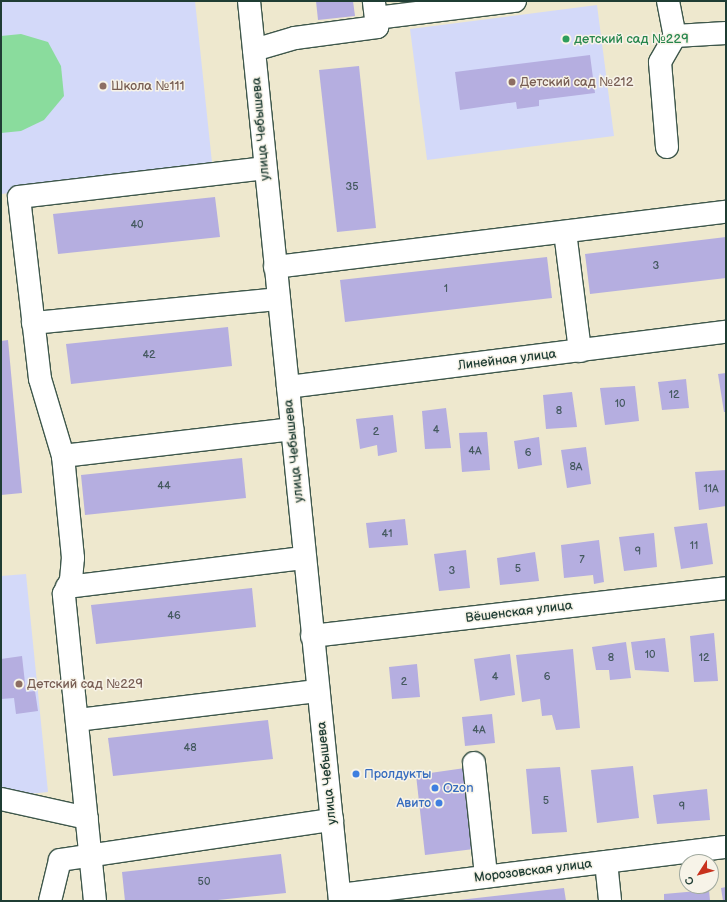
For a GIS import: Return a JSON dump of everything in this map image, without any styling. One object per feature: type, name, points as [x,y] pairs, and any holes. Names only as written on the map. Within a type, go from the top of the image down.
[{"type":"street","name":"улица Чебышева","points":[[249,1],[304,558],[340,898]]},
{"type":"street","points":[[254,50],[295,38],[377,27],[375,9],[515,1]]},
{"type":"street","points":[[667,147],[660,62],[675,36],[668,1]]},
{"type":"street","points":[[675,36],[726,33]]},
{"type":"street","points":[[95,901],[64,594],[67,588],[73,558],[63,456],[40,379],[19,197],[265,168]]},
{"type":"street","points":[[275,267],[726,212]]},
{"type":"street","points":[[565,232],[580,351]]},
{"type":"street","points":[[33,323],[279,299]]},
{"type":"street","name":"Линейная улица","points":[[288,387],[726,332]]},
{"type":"street","points":[[63,456],[292,429]]},
{"type":"street","points":[[67,588],[304,558]]},
{"type":"street","name":"Вёшенская улица","points":[[312,636],[726,588]]},
{"type":"street","points":[[77,720],[318,691]]},
{"type":"street","points":[[474,763],[486,876]]},
{"type":"street","points":[[1,799],[87,818]]},
{"type":"street","points":[[50,901],[60,860],[90,852],[332,820]]},
{"type":"street","name":"Морозовская улица","points":[[340,898],[486,876],[726,847]]},
{"type":"street","points":[[606,862],[610,901]]},
{"type":"shaded area","name":"Школа №111","points":[[1,1],[195,1],[213,172],[1,194]]},
{"type":"shaded area","name":"Детский сад №212","points":[[597,5],[614,136],[427,160],[410,29]]},
{"type":"shaded area","name":"Детский сад №229","points":[[26,574],[48,792],[1,797],[1,576]]},
{"type":"green space","points":[[21,34],[48,42],[61,66],[64,96],[44,120],[21,131],[1,133],[1,36]]},
{"type":"building","points":[[316,1],[353,1],[355,16],[318,20]]},
{"type":"building","points":[[590,55],[595,93],[539,100],[539,106],[517,109],[516,102],[460,110],[455,72]]},
{"type":"building","points":[[359,66],[376,228],[337,232],[319,70]]},
{"type":"building","points":[[215,197],[220,237],[58,254],[53,214]]},
{"type":"building","points":[[726,237],[726,278],[590,294],[585,254]]},
{"type":"building","points":[[547,257],[552,298],[345,322],[340,280]]},
{"type":"building","points":[[228,327],[232,366],[71,384],[66,344]]},
{"type":"building","points":[[8,340],[22,493],[1,495],[1,341]]},
{"type":"building","points":[[726,373],[726,412],[724,412],[718,374]]},
{"type":"building","points":[[686,379],[689,408],[662,410],[658,382]]},
{"type":"building","points":[[635,386],[639,421],[605,425],[600,388]]},
{"type":"building","points":[[572,392],[577,427],[546,429],[543,395]]},
{"type":"building","points":[[446,408],[451,448],[425,449],[422,411]]},
{"type":"building","points":[[393,415],[397,452],[378,456],[377,445],[360,449],[356,419]]},
{"type":"building","points":[[487,432],[490,470],[462,472],[459,433]]},
{"type":"building","points":[[539,437],[542,465],[518,469],[514,441]]},
{"type":"building","points":[[586,447],[591,484],[567,488],[561,450]]},
{"type":"building","points":[[242,458],[246,498],[85,515],[81,475]]},
{"type":"building","points":[[726,470],[726,506],[699,510],[695,472]]},
{"type":"building","points":[[405,519],[408,545],[369,548],[366,523]]},
{"type":"building","points":[[707,523],[713,564],[681,569],[674,527]]},
{"type":"building","points":[[654,533],[657,567],[624,571],[619,537]]},
{"type":"building","points":[[599,540],[604,582],[594,584],[593,575],[564,578],[561,545]]},
{"type":"building","points":[[466,550],[470,588],[439,591],[434,554]]},
{"type":"building","points":[[535,552],[539,581],[500,585],[497,558]]},
{"type":"building","points":[[252,588],[256,627],[96,644],[91,605]]},
{"type":"building","points":[[714,633],[718,681],[694,682],[690,636]]},
{"type":"building","points":[[665,638],[669,672],[635,670],[631,642]]},
{"type":"building","points":[[626,642],[631,678],[610,680],[609,670],[596,670],[592,647]]},
{"type":"building","points":[[573,649],[580,728],[556,730],[552,715],[542,716],[540,699],[522,702],[516,655]]},
{"type":"building","points":[[510,654],[515,695],[480,701],[474,659]]},
{"type":"building","points":[[22,656],[26,692],[35,691],[38,711],[16,714],[14,698],[1,699],[1,659]]},
{"type":"building","points":[[417,664],[420,697],[392,699],[389,667]]},
{"type":"building","points":[[492,714],[495,743],[465,746],[462,717]]},
{"type":"building","points":[[268,720],[273,759],[113,776],[108,738]]},
{"type":"building","points":[[633,766],[639,818],[597,823],[591,770]]},
{"type":"building","points":[[560,767],[567,832],[532,834],[526,769]]},
{"type":"building","points":[[465,768],[474,849],[425,855],[416,775]]},
{"type":"building","points":[[707,789],[710,820],[657,824],[653,795]]},
{"type":"building","points":[[281,854],[286,893],[208,901],[125,901],[122,872]]},
{"type":"building","points":[[726,887],[726,901],[723,901],[721,888]]},
{"type":"building","points":[[564,888],[566,901],[459,901],[459,900]]},
{"type":"building","points":[[679,893],[679,894],[709,894],[710,901],[664,901],[664,894]]},
{"type":"place","name":"детский сад №229","points":[[566,39]]},
{"type":"place","name":"Детский сад №212","points":[[512,82]]},
{"type":"place","name":"Школа №111","points":[[103,86]]},
{"type":"place","name":"Детский сад №229","points":[[19,684]]},
{"type":"place","name":"Пролдукты","points":[[356,774]]},
{"type":"place","name":"Ozon","points":[[435,788]]},
{"type":"place","name":"Авито","points":[[439,803]]}]
